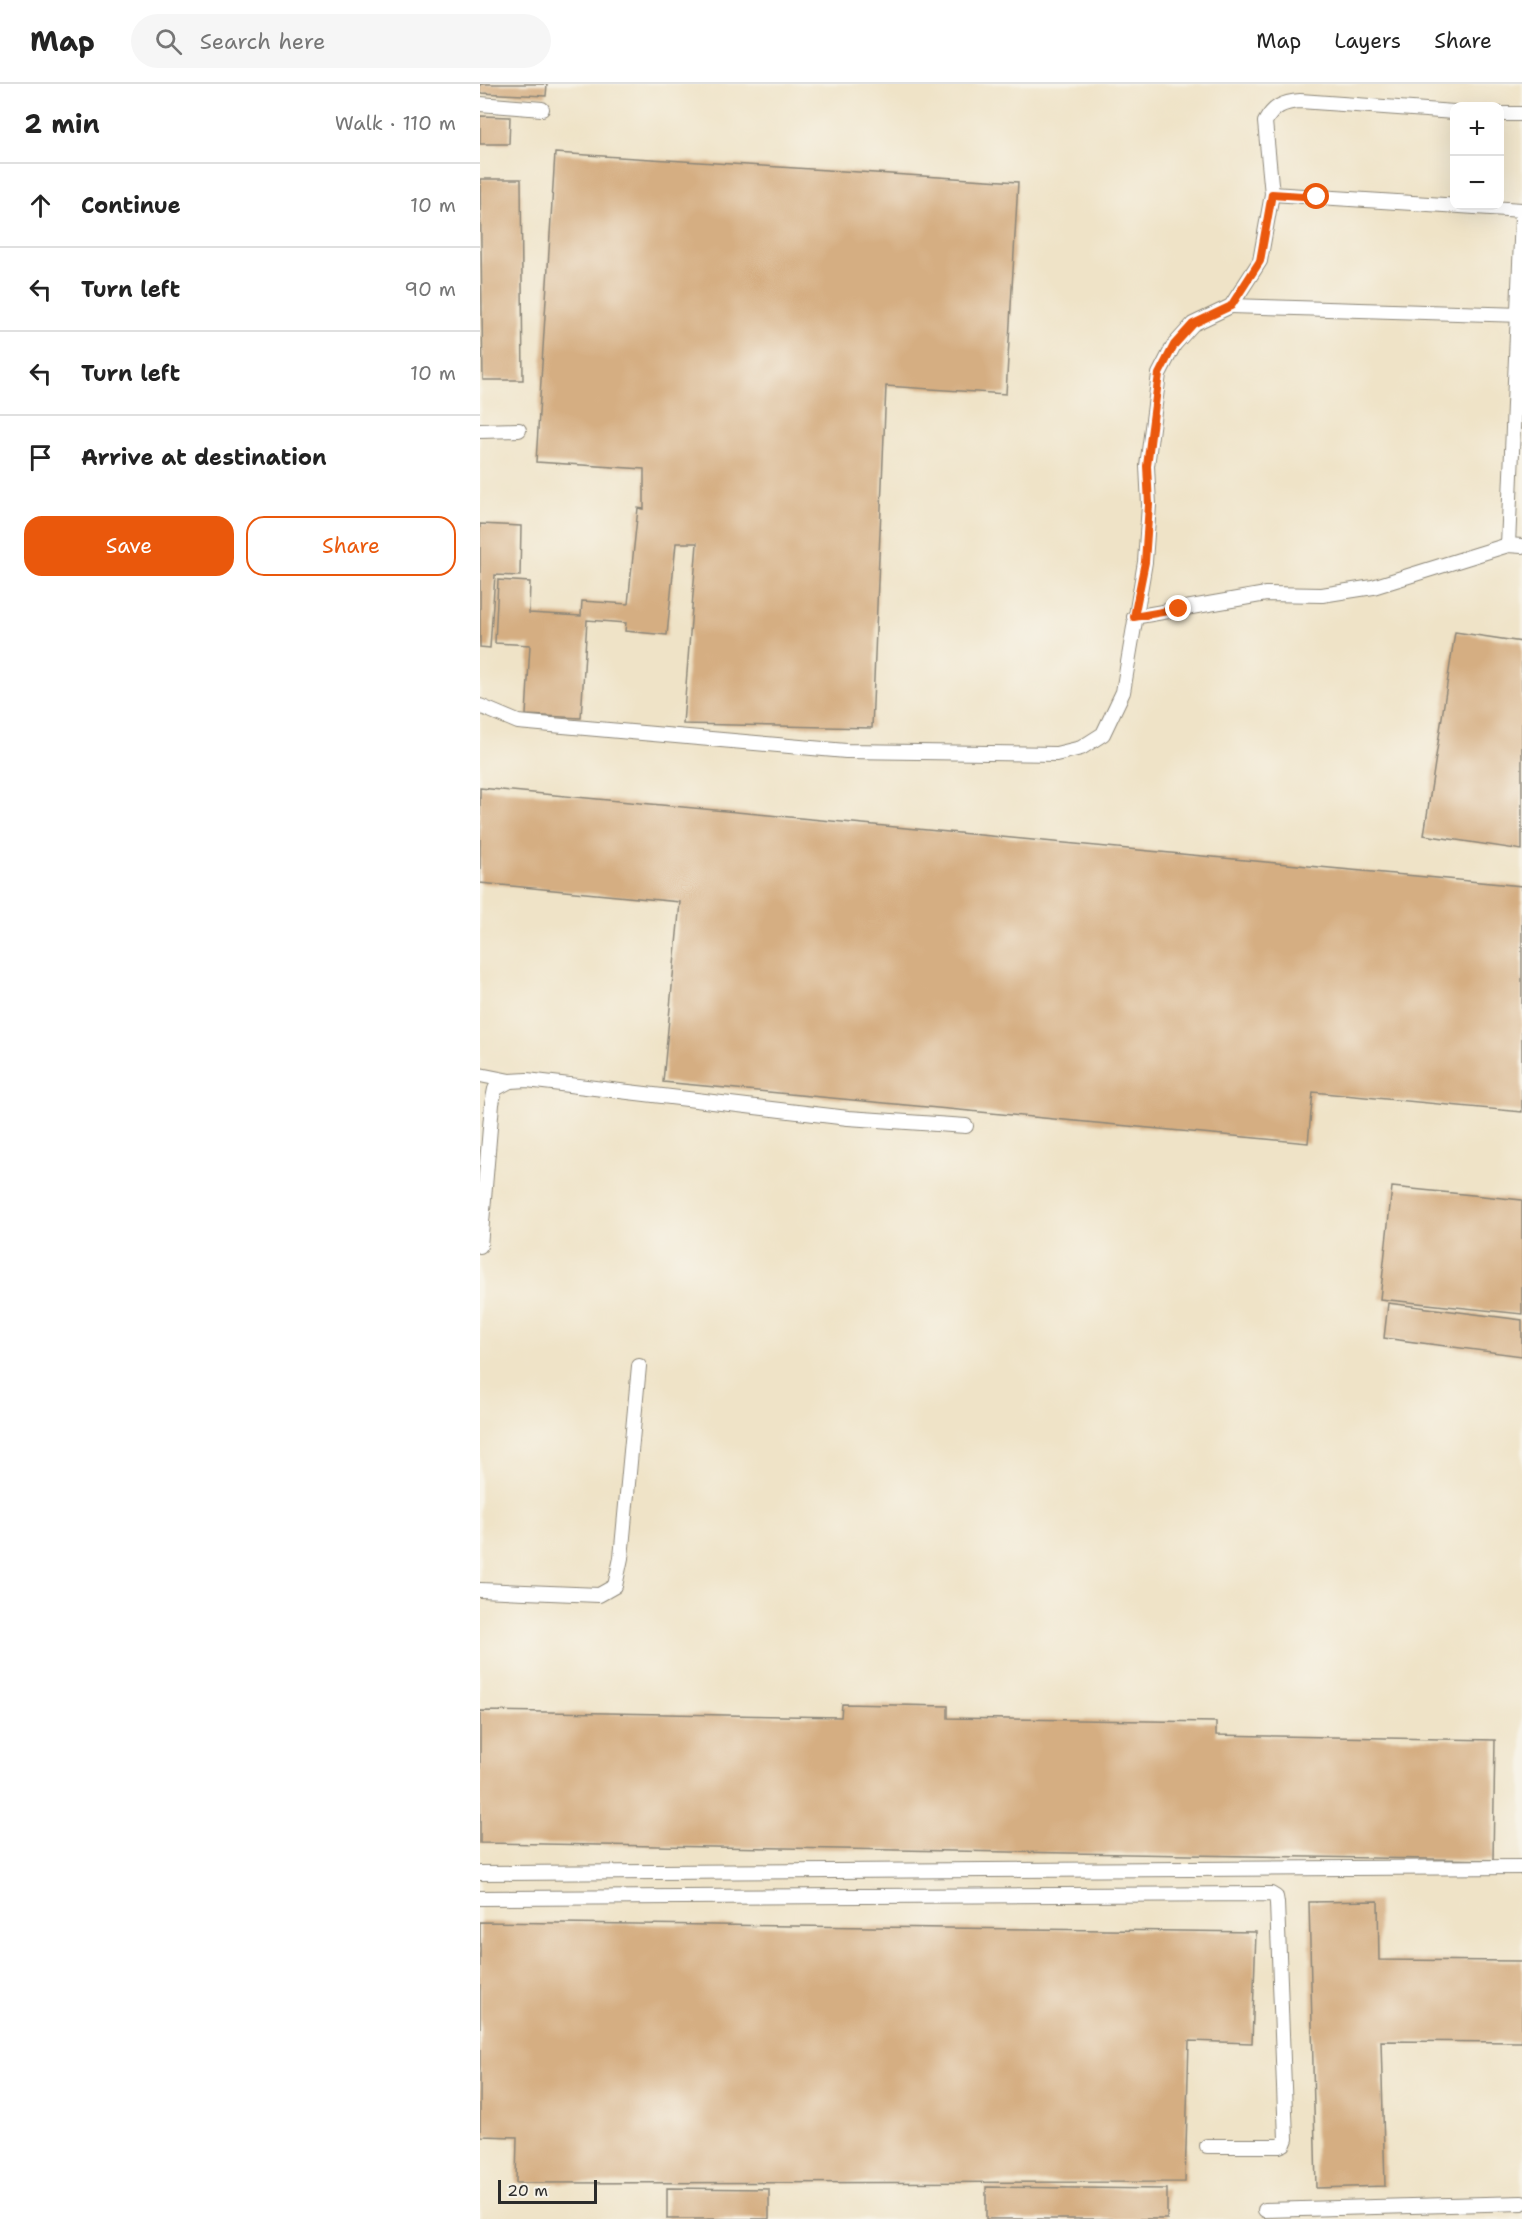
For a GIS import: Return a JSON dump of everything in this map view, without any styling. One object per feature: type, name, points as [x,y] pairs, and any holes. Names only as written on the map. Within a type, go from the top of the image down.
[{"type":"lane","points":[[1231,306],[1260,261],[1272,194],[1265,122],[1277,106],[1300,101],[1450,112]]},
{"type":"lane","points":[[480,104],[542,109]]},
{"type":"lane","points":[[1504,114],[1522,114]]},
{"type":"lane","points":[[1272,194],[1522,210]]},
{"type":"lane","points":[[1134,617],[1266,594],[1322,595],[1373,587],[1515,545],[1522,217]]},
{"type":"lane","points":[[480,706],[518,722],[846,751],[1056,754],[1081,748],[1103,734],[1123,692],[1145,562],[1149,505],[1147,466],[1159,374],[1174,345],[1193,324],[1231,306],[1520,315]]},
{"type":"lane","points":[[480,431],[519,430]]},
{"type":"lane","points":[[480,1075],[510,1081],[527,1080],[848,1118],[966,1126]]},
{"type":"lane","points":[[480,1246],[492,1104],[495,1089],[510,1081]]},
{"type":"lane","points":[[480,1590],[599,1595],[615,1586],[621,1558],[639,1366]]},
{"type":"lane","points":[[480,1873],[1522,1867]]},
{"type":"lane","points":[[480,1898],[1271,1894],[1276,1897],[1277,1903],[1286,2139],[1284,2144],[1279,2146],[1207,2146]]},
{"type":"lane","points":[[1265,2210],[1522,2203]]},
{"type":"building","points":[[480,84],[547,84],[546,96],[480,93]]},
{"type":"building","points":[[480,116],[510,117],[509,144],[480,144]]},
{"type":"building","points":[[555,153],[1018,182],[1006,394],[886,386],[872,728],[683,724],[697,543],[676,543],[667,635],[625,631],[626,623],[587,620],[581,718],[526,715],[530,645],[495,643],[498,580],[530,582],[529,613],[581,616],[582,601],[628,604],[638,508],[644,509],[644,469],[536,462]]},
{"type":"building","points":[[480,179],[521,179],[523,380],[483,380]]},
{"type":"building","points":[[480,524],[521,526],[520,576],[495,575],[490,648],[480,647]]},
{"type":"building","points":[[1455,632],[1522,642],[1522,850],[1424,835]]},
{"type":"building","points":[[480,788],[1522,886],[1522,1112],[1313,1092],[1308,1143],[663,1082],[680,902],[480,883]]},
{"type":"building","points":[[1392,1187],[1522,1200],[1522,1314],[1380,1299]]},
{"type":"building","points":[[1388,1303],[1522,1320],[1522,1356],[1384,1338]]},
{"type":"building","points":[[842,1704],[948,1706],[948,1718],[1216,1722],[1216,1735],[1495,1740],[1493,1860],[480,1843],[480,1711],[841,1717]]},
{"type":"building","points":[[1378,1901],[1379,1960],[1522,1961],[1522,2042],[1381,2041],[1385,2186],[1316,2188],[1309,1902]]},
{"type":"building","points":[[480,1922],[1256,1932],[1252,2043],[1189,2041],[1185,2182],[516,2183],[517,2137],[480,2136]]},
{"type":"building","points":[[986,2187],[1167,2189],[1167,2219],[986,2219]]},
{"type":"building","points":[[667,2188],[769,2189],[769,2219],[667,2219]]},
{"type":"route","points":[[1179,609],[1134,617],[1145,562],[1149,505],[1147,466],[1159,374],[1174,345],[1193,324],[1231,306],[1260,261],[1272,194],[1317,197]]}]
